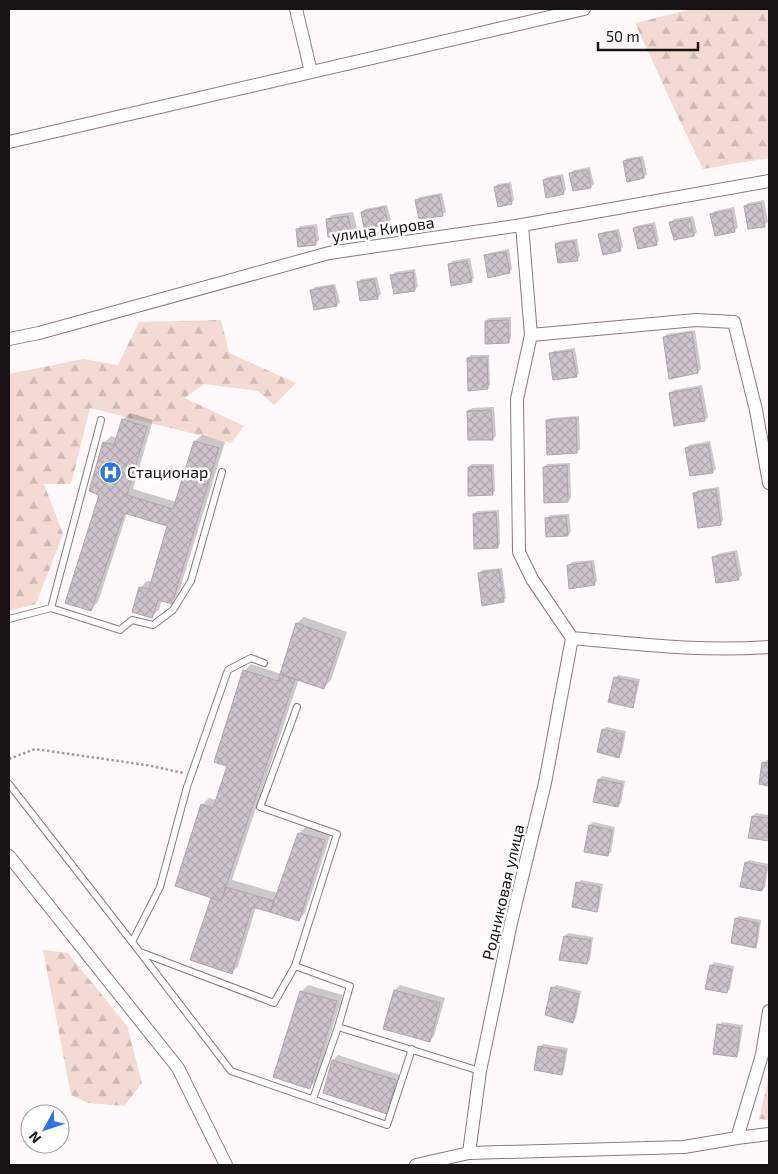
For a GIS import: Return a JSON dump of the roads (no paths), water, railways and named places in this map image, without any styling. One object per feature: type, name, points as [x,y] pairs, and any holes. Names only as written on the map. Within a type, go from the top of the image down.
[{"type":"street","points":[[296,9],[311,72]]},
{"type":"street","points":[[9,142],[584,9]]},
{"type":"street","name":"улица Кирова","points":[[9,339],[39,333],[330,253],[522,225],[769,181]]},
{"type":"street","points":[[522,225],[531,335],[517,399],[519,552],[532,579],[572,638],[672,647],[743,649],[769,647]]},
{"type":"street","points":[[531,335],[696,320],[734,322],[756,410],[769,483]]},
{"type":"street","name":"Родниковая улица","points":[[468,1153],[480,1071],[511,923],[545,782],[572,638]]},
{"type":"street","points":[[9,856],[178,1068],[226,1165]]},
{"type":"street","points":[[737,1138],[762,1055],[769,1010]]},
{"type":"street","points":[[416,1165],[468,1153],[684,1146],[769,1134]]},
{"type":"lane","points":[[52,608],[101,420]]},
{"type":"lane","points":[[9,619],[52,608],[120,630],[132,620],[153,625],[173,610],[191,581],[222,472]]},
{"type":"lane","points":[[132,942],[160,887],[191,774],[228,670],[251,658],[264,663]]},
{"type":"lane","points":[[139,951],[274,1003],[295,966],[338,834],[260,807],[297,707]]},
{"type":"lane","points":[[9,784],[230,1071],[388,1125],[412,1049]]},
{"type":"lane","points":[[295,966],[350,986],[313,1100]]},
{"type":"lane","points":[[338,1027],[480,1071]]},
{"type":"place","name":"Стационар","points":[[111,472]]}]
